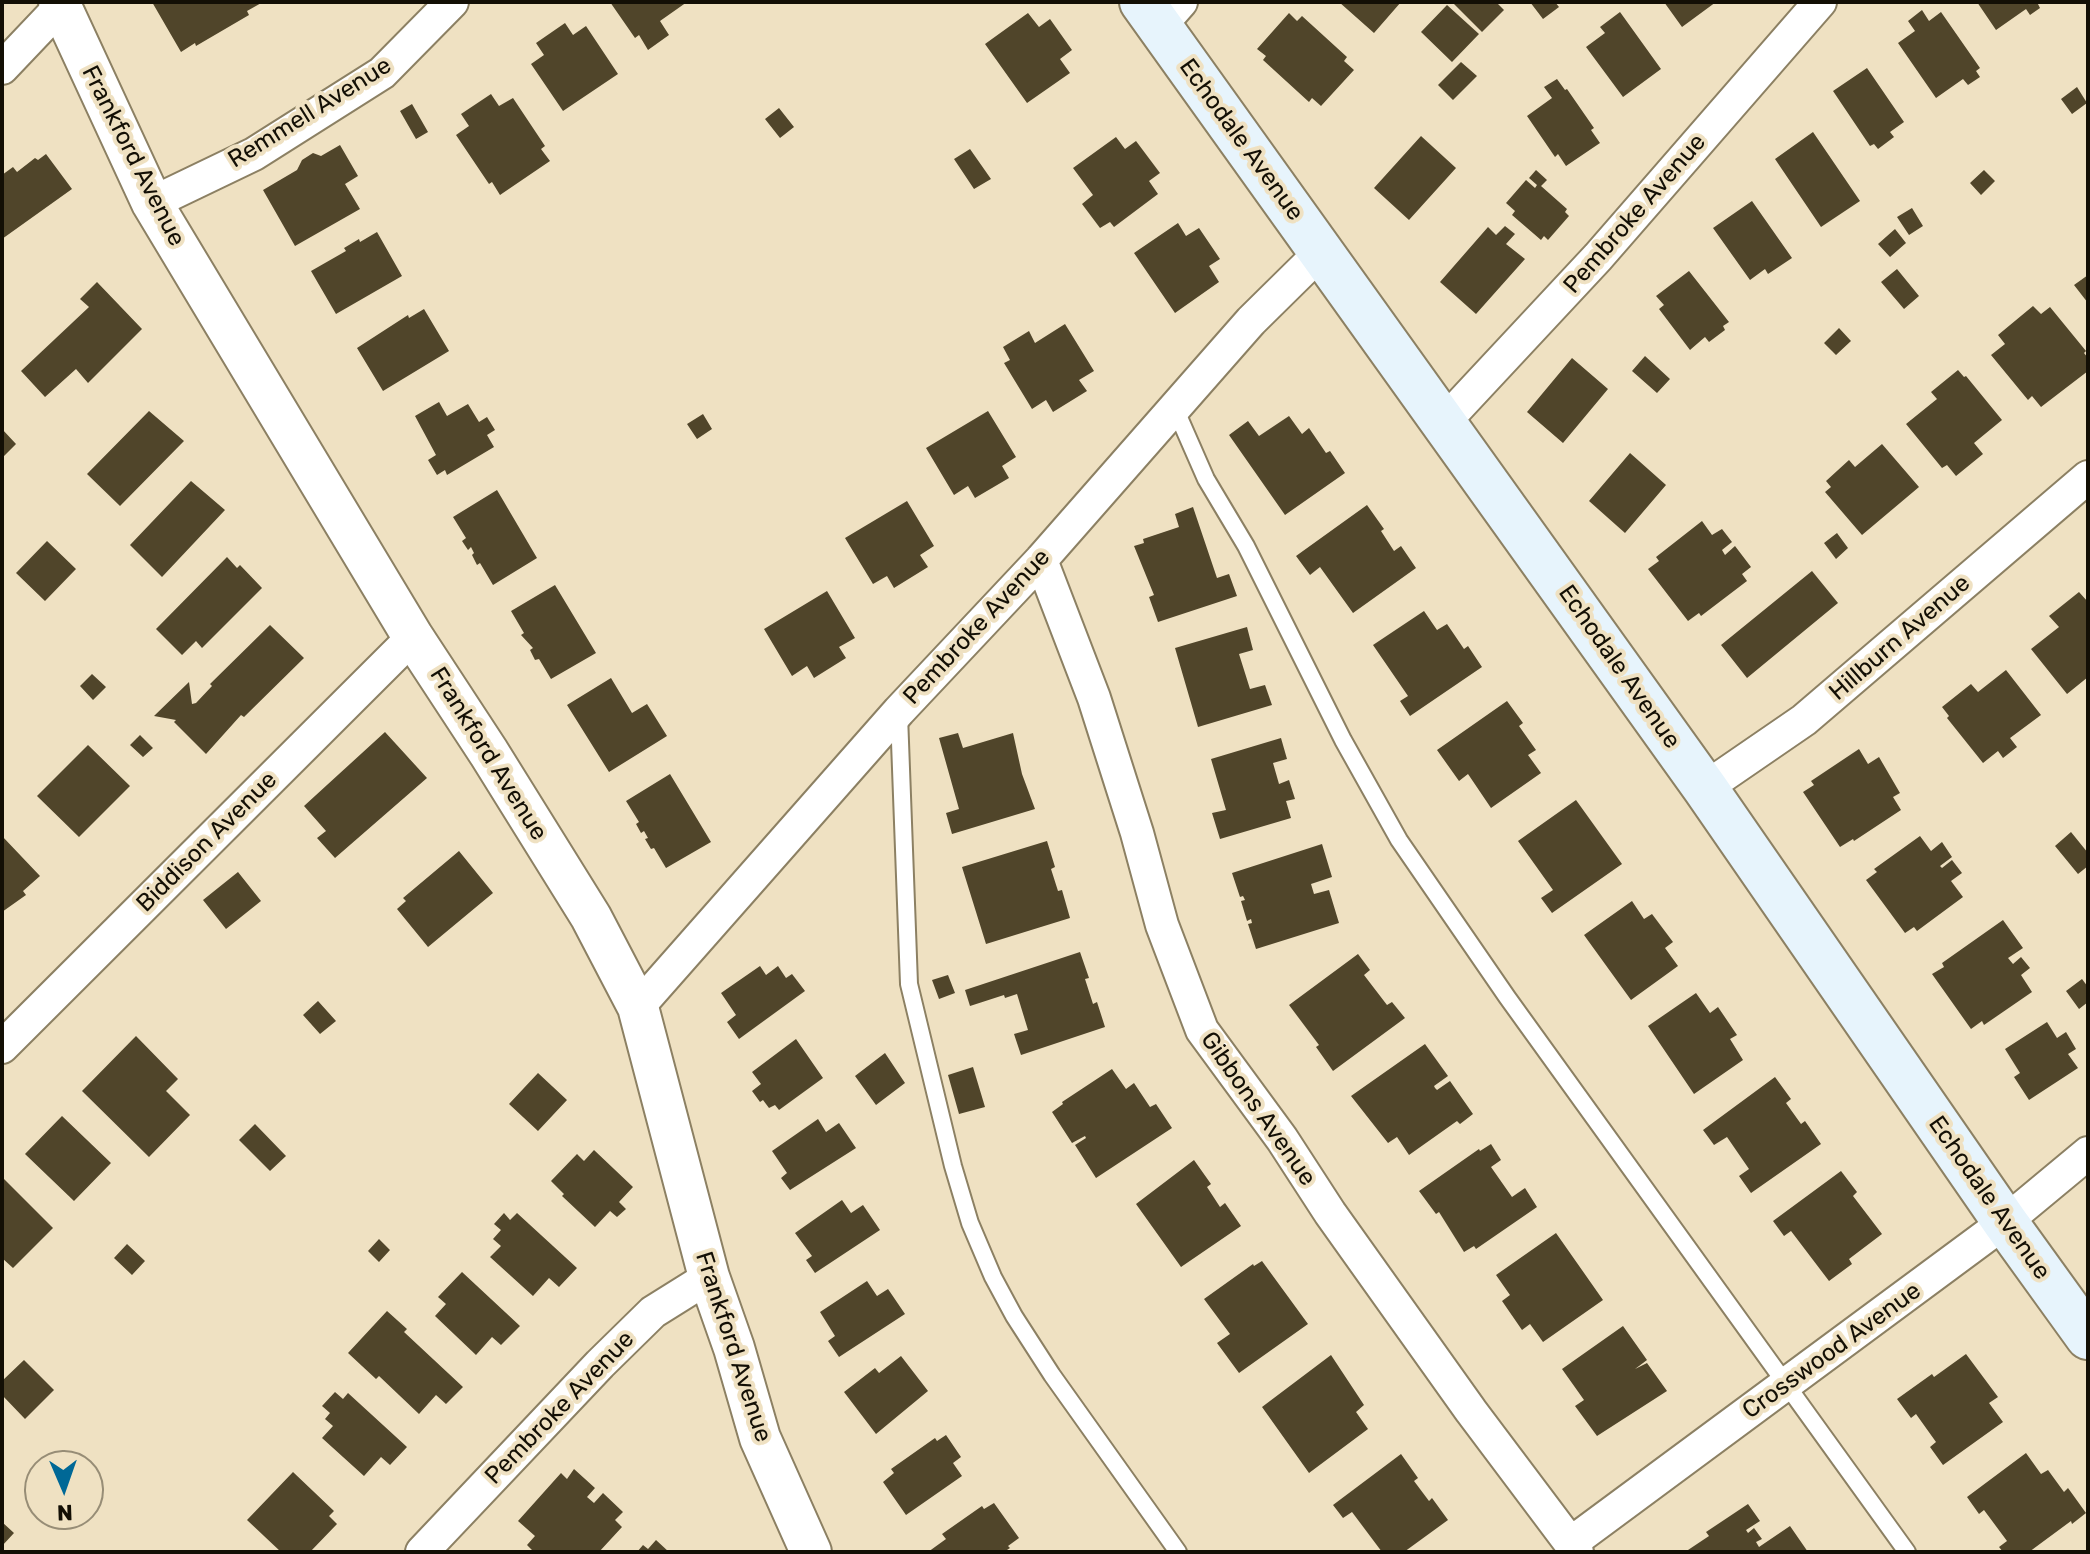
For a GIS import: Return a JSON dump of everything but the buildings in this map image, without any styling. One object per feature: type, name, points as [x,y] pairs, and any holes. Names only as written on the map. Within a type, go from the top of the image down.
[{"type":"main road","name":"Echodale Avenue","points":[[1161,10],[1322,251],[1705,788],[2088,1337]]},
{"type":"street","name":"Remmell Avenue","points":[[152,203],[254,154],[382,73],[452,2]]},
{"type":"street","name":"Pembroke Avenue","points":[[1445,421],[1598,257],[1820,2]]},
{"type":"street","name":"Frankford Avenue","points":[[61,4],[152,203],[413,637],[591,917],[638,1007],[709,1277],[760,1438],[811,1552]]},
{"type":"street","points":[[2,68],[61,4]]},
{"type":"street","name":"Pembroke Avenue","points":[[638,1007],[899,711],[1041,560],[1174,406],[1251,321],[1322,251]]},
{"type":"street","name":"Hillburn Avenue","points":[[1705,788],[1804,720],[2088,477]]},
{"type":"street","name":"Gibbons Avenue","points":[[1041,560],[1094,698],[1137,833],[1162,925],[1202,1030],[1282,1139],[1330,1213],[1471,1411],[1574,1548]]},
{"type":"street","name":"Biddison Avenue","points":[[2,1047],[413,637]]},
{"type":"street","name":"Crosswood Avenue","points":[[1574,1548],[1787,1383],[2005,1222],[2088,1153]]},
{"type":"street","name":"Pembroke Avenue","points":[[422,1552],[653,1312],[709,1277]]},
{"type":"lane","points":[[1174,406],[1206,479],[1246,546],[1343,740],[1399,840],[1630,1169],[1907,1552]]},
{"type":"lane","points":[[899,711],[909,984],[970,1223],[1014,1316],[1052,1375],[1178,1552]]}]
